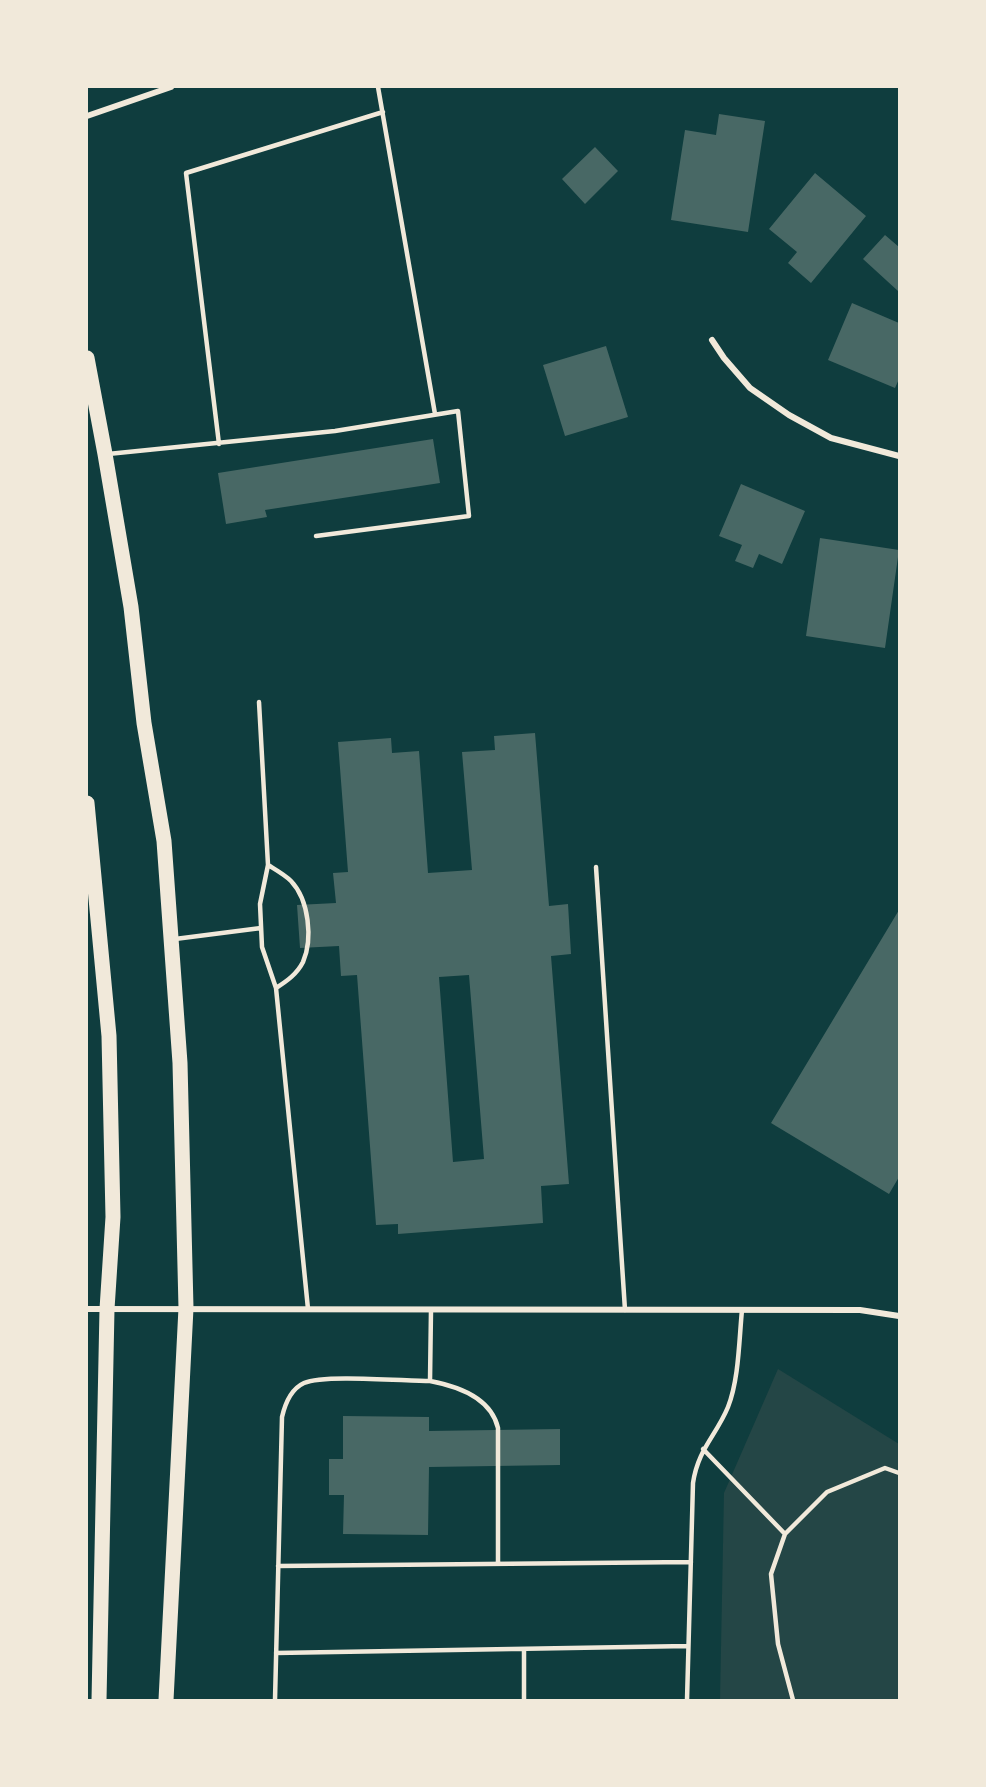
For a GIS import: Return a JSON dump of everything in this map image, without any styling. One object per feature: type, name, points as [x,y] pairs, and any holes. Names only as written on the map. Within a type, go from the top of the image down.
[{"type":"main road","points":[[87,358],[130,607],[144,723],[164,841],[180,1063],[186,1308],[166,1700]]},
{"type":"main road","points":[[87,803],[109,1036],[113,1217],[107,1309],[99,1700]]},
{"type":"street","points":[[87,116],[171,87]]},
{"type":"street","points":[[712,340],[750,388],[789,415],[831,438],[899,456]]},
{"type":"street","points":[[87,1309],[860,1310],[899,1316]]},
{"type":"lane","points":[[378,87],[435,414]]},
{"type":"lane","points":[[219,444],[186,173],[383,112]]},
{"type":"lane","points":[[105,454],[336,431],[458,411],[469,516],[316,536]]},
{"type":"lane","points":[[259,702],[268,865],[260,904],[262,947],[276,987],[308,1309]]},
{"type":"lane","points":[[268,865],[291,881],[299,892],[306,910],[308,938],[302,963],[295,974],[276,987]]},
{"type":"lane","points":[[596,867],[625,1310]]},
{"type":"lane","points":[[172,939],[261,928]]},
{"type":"lane","points":[[430,1381],[431,1310]]},
{"type":"lane","points":[[687,1700],[693,1483],[698,1460],[722,1419],[731,1397],[742,1310]]},
{"type":"lane","points":[[275,1700],[282,1417],[295,1389],[304,1383],[324,1379],[430,1381],[470,1394],[489,1408],[496,1421],[498,1564]]},
{"type":"lane","points":[[703,1449],[785,1534]]},
{"type":"lane","points":[[793,1700],[778,1644],[771,1574],[785,1534],[827,1492],[885,1468],[899,1473]]},
{"type":"lane","points":[[278,1566],[691,1562]]},
{"type":"lane","points":[[276,1653],[688,1646]]},
{"type":"lane","points":[[524,1649],[524,1700]]},
{"type":"shaded area","points":[[778,1369],[899,1444],[899,1700],[720,1700],[724,1493]]},
{"type":"building","points":[[719,114],[765,121],[748,232],[671,220],[685,130],[716,135]]},
{"type":"building","points":[[595,147],[618,171],[585,204],[562,179]]},
{"type":"building","points":[[815,173],[866,216],[811,283],[788,263],[797,252],[769,229]]},
{"type":"building","points":[[885,235],[899,247],[898,291],[863,259]]},
{"type":"building","points":[[852,303],[899,323],[899,379],[895,388],[828,360]]},
{"type":"building","points":[[606,346],[628,417],[565,436],[543,365]]},
{"type":"building","points":[[433,439],[440,483],[265,510],[267,517],[226,524],[218,473]]},
{"type":"building","points":[[741,484],[805,511],[782,564],[759,554],[753,568],[735,561],[742,545],[719,536]]},
{"type":"building","points":[[820,538],[899,550],[885,648],[806,636]]},
{"type":"building","points":[[535,733],[549,906],[568,904],[571,954],[551,956],[569,1184],[541,1186],[543,1223],[398,1234],[398,1224],[376,1225],[357,975],[341,976],[339,946],[300,948],[297,905],[336,903],[333,873],[348,872],[338,742],[391,738],[392,753],[419,751],[428,873],[472,870],[462,752],[495,750],[494,736]],"holes":[[[469,975],[484,1159],[453,1162],[439,977]]]},
{"type":"building","points":[[899,910],[899,1177],[889,1194],[771,1123]]},
{"type":"building","points":[[343,1416],[429,1417],[429,1431],[560,1429],[560,1465],[429,1467],[428,1535],[343,1534],[344,1495],[329,1495],[329,1459],[343,1459]]}]
